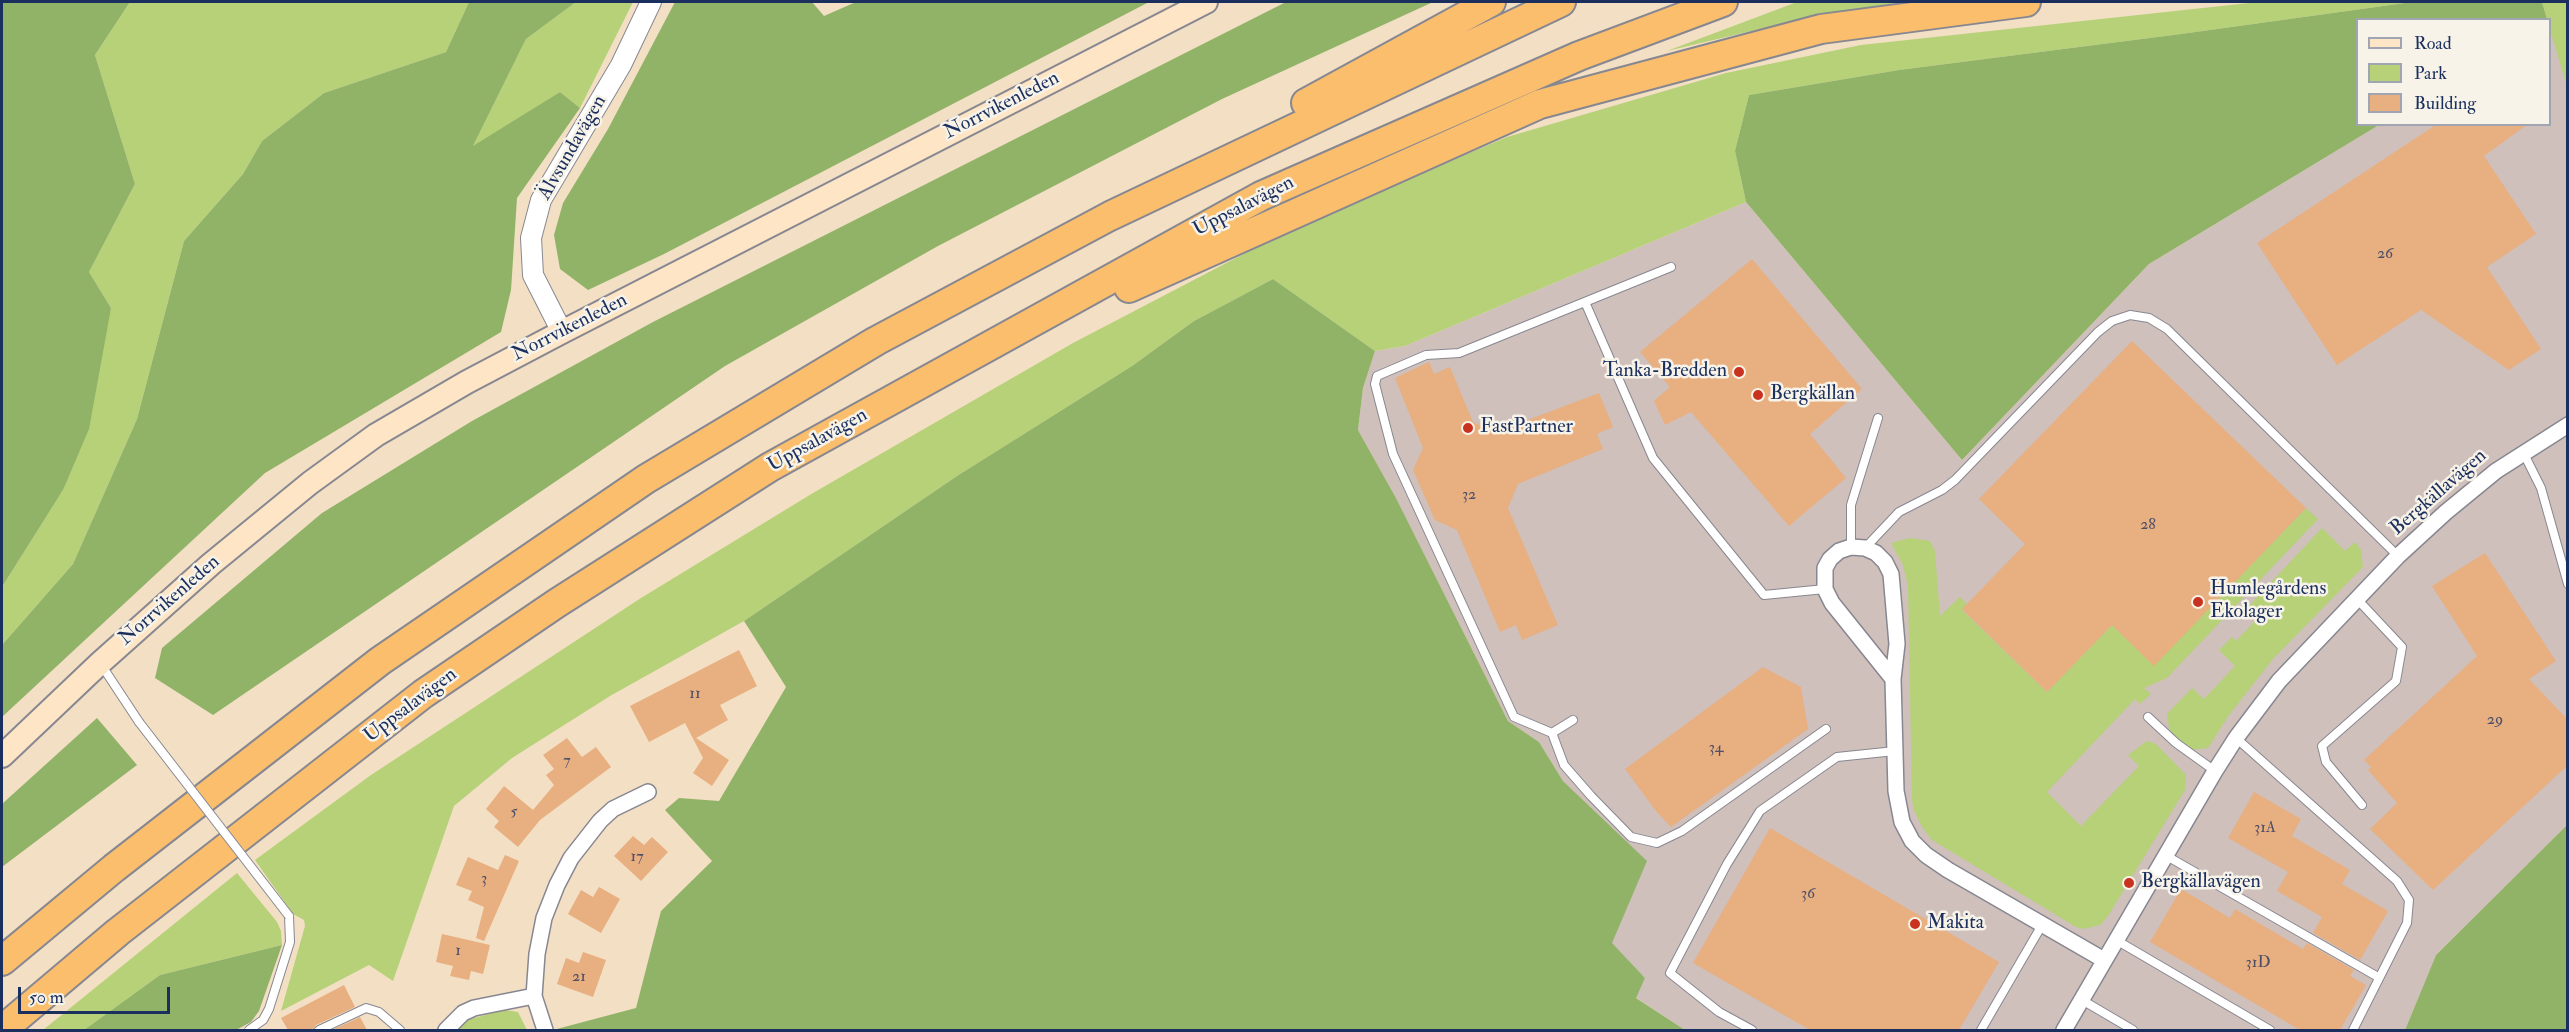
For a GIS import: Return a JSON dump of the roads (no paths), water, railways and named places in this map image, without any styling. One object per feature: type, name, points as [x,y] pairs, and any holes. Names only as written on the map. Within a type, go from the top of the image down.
[{"type":"highway","points":[[2,961],[114,868],[380,661],[646,479],[876,341],[1110,216],[1257,130],[1491,2]]},
{"type":"highway","points":[[1110,216],[1561,2]]},
{"type":"highway","name":"Uppsalavägen","points":[[2,1030],[118,932],[423,694],[557,603],[770,467],[1261,195],[1579,56],[1723,2]]},
{"type":"highway","points":[[949,368],[1540,104],[1821,29],[2026,2]]},
{"type":"main road","name":"Norrvikenleden","points":[[2,756],[100,663],[211,564],[310,483],[376,435],[467,382],[562,332],[1206,2]]},
{"type":"street","name":"Älvsundavägen","points":[[562,332],[533,275],[531,238],[541,200],[621,65],[651,2]]},
{"type":"street","name":"Bergkällavägen","points":[[2064,1030],[2236,738],[2279,681],[2398,556],[2471,490],[2568,425]]},
{"type":"street","points":[[1893,679],[1832,603],[1825,589],[1825,568],[1830,559],[1839,551],[1858,547],[1885,562],[1891,574],[1898,644],[1893,679],[1896,790],[1902,822],[1912,841],[1926,855],[1948,870],[2104,960]]},
{"type":"street","points":[[545,1030],[534,996],[537,954],[544,918],[557,885],[571,858],[588,834],[613,810],[648,792]]},
{"type":"street","points":[[446,1030],[458,1017],[474,1008],[534,996]]},
{"type":"lane","points":[[1671,267],[1459,353],[1426,355],[1377,375],[1376,384],[1393,454],[1514,717],[1552,733],[1564,765],[1631,837],[1657,843],[1682,831],[1826,729]]},
{"type":"lane","points":[[1586,302],[1653,458],[1764,595],[1825,589]]},
{"type":"lane","points":[[1858,547],[1899,512],[1942,490],[1955,480],[2098,332],[2112,321],[2130,315],[2149,318],[2166,329],[2398,556]]},
{"type":"lane","points":[[1858,547],[1851,506],[1878,418]]},
{"type":"lane","points":[[2523,453],[2541,488],[2568,584]]},
{"type":"lane","points":[[2357,598],[2402,647],[2396,681],[2322,746],[2326,762],[2362,805]]},
{"type":"lane","points":[[100,663],[139,722],[289,916],[290,942],[269,1009],[263,1020],[249,1030]]},
{"type":"lane","points":[[2148,717],[2188,753],[2216,771]]},
{"type":"lane","points":[[1552,733],[1573,720]]},
{"type":"lane","points":[[2236,738],[2403,889],[2409,900],[2407,923],[2353,1030]]},
{"type":"lane","points":[[1752,1030],[1719,1012],[1670,973],[1727,864],[1760,811],[1837,758],[1895,751]]},
{"type":"lane","points":[[2165,855],[2378,977]]},
{"type":"lane","points":[[1981,1030],[2042,925]]},
{"type":"lane","points":[[2116,940],[2270,1030]]},
{"type":"lane","points":[[2082,1000],[2133,1030]]},
{"type":"lane","points":[[319,1030],[366,1008],[379,1012],[400,1030]]},
{"type":"place","name":"Tanka-Bredden","points":[[1739,372]]},
{"type":"place","name":"Bergkällan","points":[[1758,395]]},
{"type":"place","name":"FastPartner","points":[[1468,428]]},
{"type":"place","name":"Humlegårdens Ekolager","points":[[2198,602]]},
{"type":"place","name":"Bergkällavägen","points":[[2129,883]]},
{"type":"place","name":"Makita","points":[[1915,924]]}]
